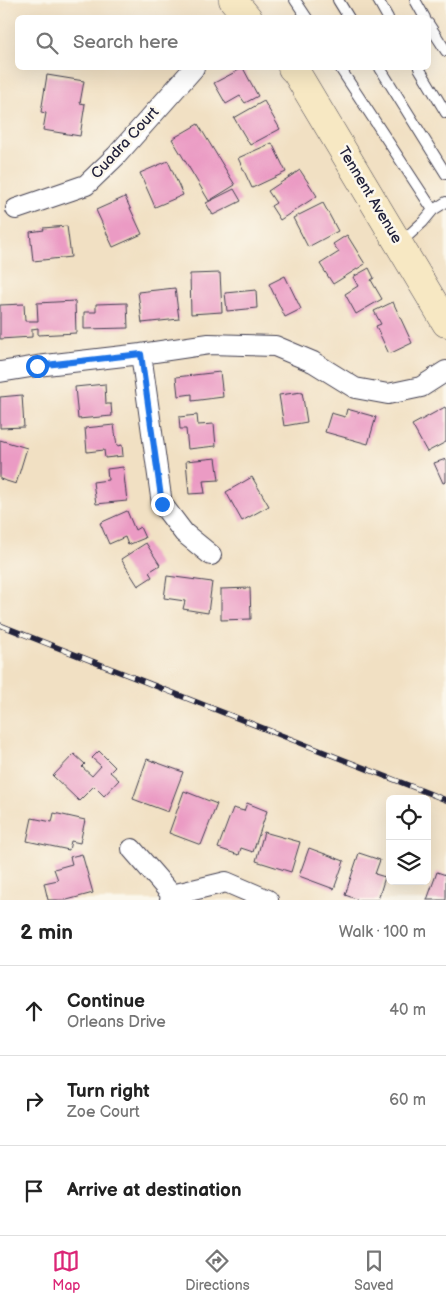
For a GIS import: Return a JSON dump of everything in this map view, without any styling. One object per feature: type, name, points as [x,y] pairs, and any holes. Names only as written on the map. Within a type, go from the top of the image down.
[{"type":"street","name":"Cuadra Court","points":[[16,209],[86,185],[116,156],[192,70]]},
{"type":"street","name":"Tennent Avenue","points":[[294,70],[446,323]]},
{"type":"street","points":[[0,372],[209,344],[275,346],[314,362],[355,388],[388,394],[421,386],[446,371]]},
{"type":"street","points":[[141,354],[162,504],[184,533],[211,555]]},
{"type":"street","points":[[132,848],[171,898],[226,882],[268,900]]},
{"type":"lane","points":[[295,0],[304,15]]},
{"type":"lane","points":[[338,0],[347,15]]},
{"type":"lane","points":[[378,0],[386,15]]},
{"type":"lane","points":[[415,0],[423,15]]},
{"type":"lane","points":[[431,27],[446,51]]},
{"type":"lane","points":[[341,70],[434,210]]},
{"type":"lane","points":[[381,70],[446,174]]},
{"type":"lane","points":[[420,70],[446,113]]},
{"type":"lane","points":[[399,244],[434,210],[446,202]]},
{"type":"building","points":[[239,70],[244,70],[258,96],[245,103],[240,96],[226,104],[214,83]]},
{"type":"building","points":[[47,75],[84,81],[80,103],[85,104],[80,136],[43,130],[46,113],[41,112]]},
{"type":"building","points":[[264,101],[280,129],[250,145],[234,118]]},
{"type":"building","points":[[198,124],[235,185],[209,201],[172,139]]},
{"type":"building","points":[[272,143],[286,172],[252,188],[238,158]]},
{"type":"building","points":[[168,161],[183,195],[155,207],[140,173]]},
{"type":"building","points":[[300,170],[317,196],[280,220],[271,206],[276,203],[268,191]]},
{"type":"building","points":[[234,189],[241,201],[213,215],[206,203]]},
{"type":"building","points":[[125,197],[142,234],[113,247],[96,210]]},
{"type":"building","points":[[323,203],[338,231],[308,247],[293,218]]},
{"type":"building","points":[[67,226],[71,257],[33,261],[30,232],[44,230],[43,228]]},
{"type":"building","points":[[347,235],[365,264],[333,284],[320,264],[339,252],[333,244]]},
{"type":"building","points":[[369,268],[374,278],[371,280],[382,299],[356,314],[345,294],[358,286],[353,277]]},
{"type":"building","points":[[220,273],[222,312],[191,314],[190,274]]},
{"type":"building","points":[[285,276],[301,309],[285,317],[269,284]]},
{"type":"building","points":[[175,288],[179,319],[142,323],[138,292]]},
{"type":"building","points":[[256,290],[257,308],[227,311],[225,293]]},
{"type":"building","points":[[75,301],[76,333],[38,335],[38,328],[32,329],[32,337],[0,339],[0,305],[24,304],[25,321],[38,321],[37,303]]},
{"type":"building","points":[[393,302],[412,343],[389,354],[376,326],[381,324],[374,311]]},
{"type":"building","points":[[127,303],[128,328],[84,329],[84,312],[96,312],[96,304]]},
{"type":"building","points":[[220,372],[223,397],[192,401],[192,394],[178,396],[176,377]]},
{"type":"building","points":[[105,384],[106,404],[111,404],[112,416],[78,419],[75,387]]},
{"type":"building","points":[[302,392],[307,422],[284,426],[279,395]]},
{"type":"building","points":[[22,395],[24,427],[0,428],[0,397]]},
{"type":"building","points":[[445,407],[446,442],[427,452],[412,425]]},
{"type":"building","points":[[347,409],[376,417],[368,444],[325,432],[331,413],[345,417]]},
{"type":"building","points":[[197,415],[198,425],[214,424],[216,446],[188,449],[186,429],[180,429],[179,417]]},
{"type":"building","points":[[114,425],[117,446],[122,445],[123,456],[105,458],[104,450],[87,452],[85,428]]},
{"type":"building","points":[[0,440],[27,448],[16,484],[0,479]]},
{"type":"building","points":[[216,458],[219,480],[203,481],[205,493],[189,494],[186,461]]},
{"type":"building","points":[[446,459],[446,482],[443,483],[434,463]]},
{"type":"building","points":[[123,467],[127,501],[96,504],[93,482],[108,480],[107,469]]},
{"type":"building","points":[[252,477],[269,506],[242,521],[226,492]]},
{"type":"building","points":[[127,511],[135,530],[140,527],[145,538],[128,545],[125,537],[109,544],[100,523]]},
{"type":"building","points":[[146,543],[160,565],[149,572],[152,577],[138,586],[121,559]]},
{"type":"building","points":[[167,576],[212,582],[208,613],[183,609],[185,601],[164,598]]},
{"type":"building","points":[[250,588],[251,619],[221,620],[221,589]]},
{"type":"building","points":[[99,751],[115,767],[110,772],[119,780],[104,796],[94,786],[79,801],[53,776],[74,754],[85,764],[82,767],[92,776],[101,766],[92,758]]},
{"type":"building","points":[[147,759],[183,772],[168,812],[133,799]]},
{"type":"building","points":[[184,791],[217,804],[201,845],[169,833]]},
{"type":"building","points":[[247,803],[267,811],[253,852],[241,848],[239,855],[218,848],[233,808],[244,811]]},
{"type":"building","points":[[54,813],[85,820],[80,843],[71,841],[69,850],[27,841],[32,818],[52,822]]},
{"type":"building","points":[[264,832],[300,842],[291,872],[256,861]]},
{"type":"building","points":[[309,848],[344,861],[334,889],[299,876]]},
{"type":"building","points":[[359,853],[380,860],[375,874],[385,877],[378,900],[359,900],[345,895]]},
{"type":"building","points":[[82,854],[93,893],[67,900],[48,900],[44,883],[58,880],[54,869],[72,864],[70,857]]},
{"type":"building","points":[[437,872],[446,875],[446,900],[427,900]]},
{"type":"railway","points":[[0,625],[446,800]]},
{"type":"route","points":[[37,366],[141,354],[162,504]]}]
